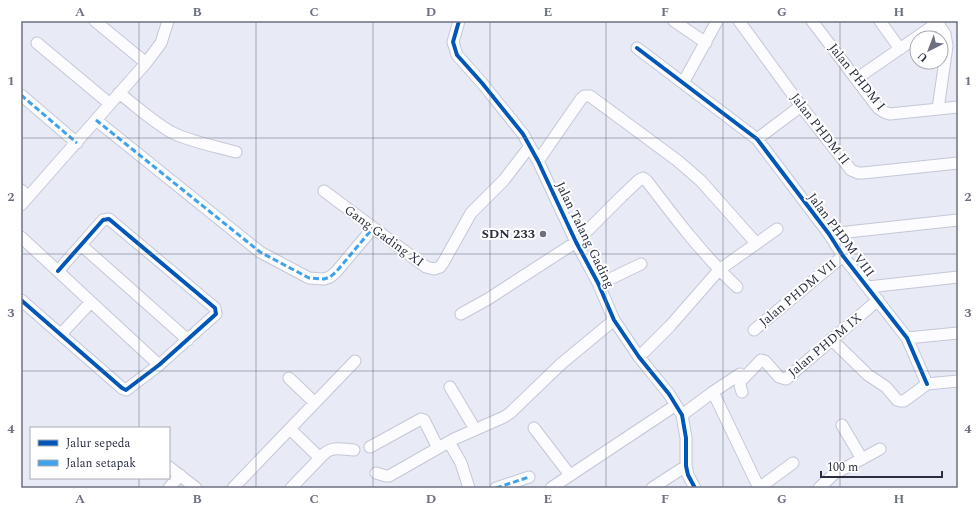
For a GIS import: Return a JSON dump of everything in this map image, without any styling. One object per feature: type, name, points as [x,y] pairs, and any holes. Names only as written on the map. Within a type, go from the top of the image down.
[{"type":"street","points":[[95,21],[146,63]]},
{"type":"street","points":[[23,197],[77,142],[146,63],[161,43],[168,21]]},
{"type":"street","name":"Jalan Talang Gading","points":[[459,21],[453,42],[457,55],[506,112],[530,146],[576,242],[598,283],[614,320],[639,357],[654,375],[682,415],[686,438],[686,466],[688,475],[695,488]]},
{"type":"street","points":[[674,21],[706,43]]},
{"type":"street","points":[[683,83],[717,21]]},
{"type":"street","name":"Jalan PHDM II","points":[[739,21],[801,106],[847,165],[855,172],[863,173],[958,163]]},
{"type":"street","name":"Jalan PHDM I","points":[[812,21],[878,108],[884,112],[890,114],[958,107]]},
{"type":"street","points":[[880,21],[900,49]]},
{"type":"street","points":[[856,79],[938,22],[945,34],[947,46],[938,109]]},
{"type":"street","points":[[37,43],[110,104]]},
{"type":"street","name":"Jalan PHDM VIII","points":[[637,48],[757,139],[829,234],[843,256],[906,338],[927,384]]},
{"type":"street","points":[[119,93],[159,124],[172,132],[186,138],[236,152]]},
{"type":"street","points":[[21,95],[77,142]]},
{"type":"street","points":[[538,161],[581,99],[584,96],[590,96],[684,166],[701,182],[756,243]]},
{"type":"street","points":[[757,139],[801,106]]},
{"type":"street","points":[[96,120],[260,252],[309,278],[324,279],[330,277],[336,272],[373,228]]},
{"type":"street","name":"Gang Gading XI","points":[[324,191],[426,267],[434,269],[444,263],[471,213],[504,180],[530,146]]},
{"type":"street","points":[[461,314],[488,299],[576,242],[639,180],[644,179],[686,232],[719,270],[737,287]]},
{"type":"street","points":[[21,300],[124,390],[129,389],[159,365],[215,316],[215,308],[109,219],[103,220],[58,272]]},
{"type":"street","points":[[829,234],[958,220]]},
{"type":"street","points":[[639,357],[680,316],[719,270],[776,229]]},
{"type":"street","points":[[21,237],[159,365]]},
{"type":"street","points":[[82,245],[188,340]]},
{"type":"street","name":"Jalan PHDM VII","points":[[754,330],[843,256]]},
{"type":"street","points":[[598,283],[608,280],[641,264]]},
{"type":"street","points":[[868,287],[958,277]]},
{"type":"street","name":"Jalan PHDM IX","points":[[742,392],[740,381],[761,360],[765,361],[779,377],[786,379],[830,339],[878,300]]},
{"type":"street","points":[[61,334],[91,302]]},
{"type":"street","points":[[376,473],[389,476],[449,442],[510,414],[561,364],[614,320]]},
{"type":"street","points":[[906,338],[958,333]]},
{"type":"street","points":[[830,339],[859,368],[886,387],[899,401],[904,401],[927,384],[958,381]]},
{"type":"street","points":[[233,488],[355,361]]},
{"type":"street","points":[[682,415],[740,374]]},
{"type":"street","points":[[289,378],[315,403]]},
{"type":"street","points":[[450,387],[475,429]]},
{"type":"street","points":[[713,392],[759,488],[793,463]]},
{"type":"street","points":[[551,488],[676,405]]},
{"type":"street","points":[[370,447],[421,419],[424,420],[438,448]]},
{"type":"street","points":[[842,425],[862,459]]},
{"type":"street","points":[[534,428],[570,475]]},
{"type":"street","points":[[290,429],[320,458]]},
{"type":"street","points":[[449,442],[461,463],[469,488]]},
{"type":"street","points":[[291,488],[324,453],[331,449],[337,448],[354,450]]},
{"type":"street","points":[[819,488],[834,474],[880,449]]},
{"type":"street","points":[[652,488],[686,466]]},
{"type":"street","points":[[170,468],[196,488]]},
{"type":"street","points":[[169,488],[180,475]]},
{"type":"street","points":[[496,488],[529,478]]},
{"type":"marked path","points":[[21,95],[77,143]]},
{"type":"marked path","points":[[96,120],[260,252],[309,278],[324,279],[330,277],[336,272],[373,228]]},
{"type":"marked path","points":[[496,488],[529,477]]},
{"type":"cycle path","points":[[459,21],[453,42],[457,55],[482,83],[523,134],[538,161],[576,242],[598,283],[614,320],[639,357],[669,394],[682,415],[686,438],[686,466],[688,475],[695,488]]},
{"type":"cycle path","points":[[637,48],[757,139],[829,234],[843,256],[907,338],[927,384]]},
{"type":"cycle path","points":[[21,300],[126,390],[159,365],[216,314],[215,308],[109,219],[103,220],[58,271]]},
{"type":"place","name":"SDN 233","points":[[543,234]]}]
